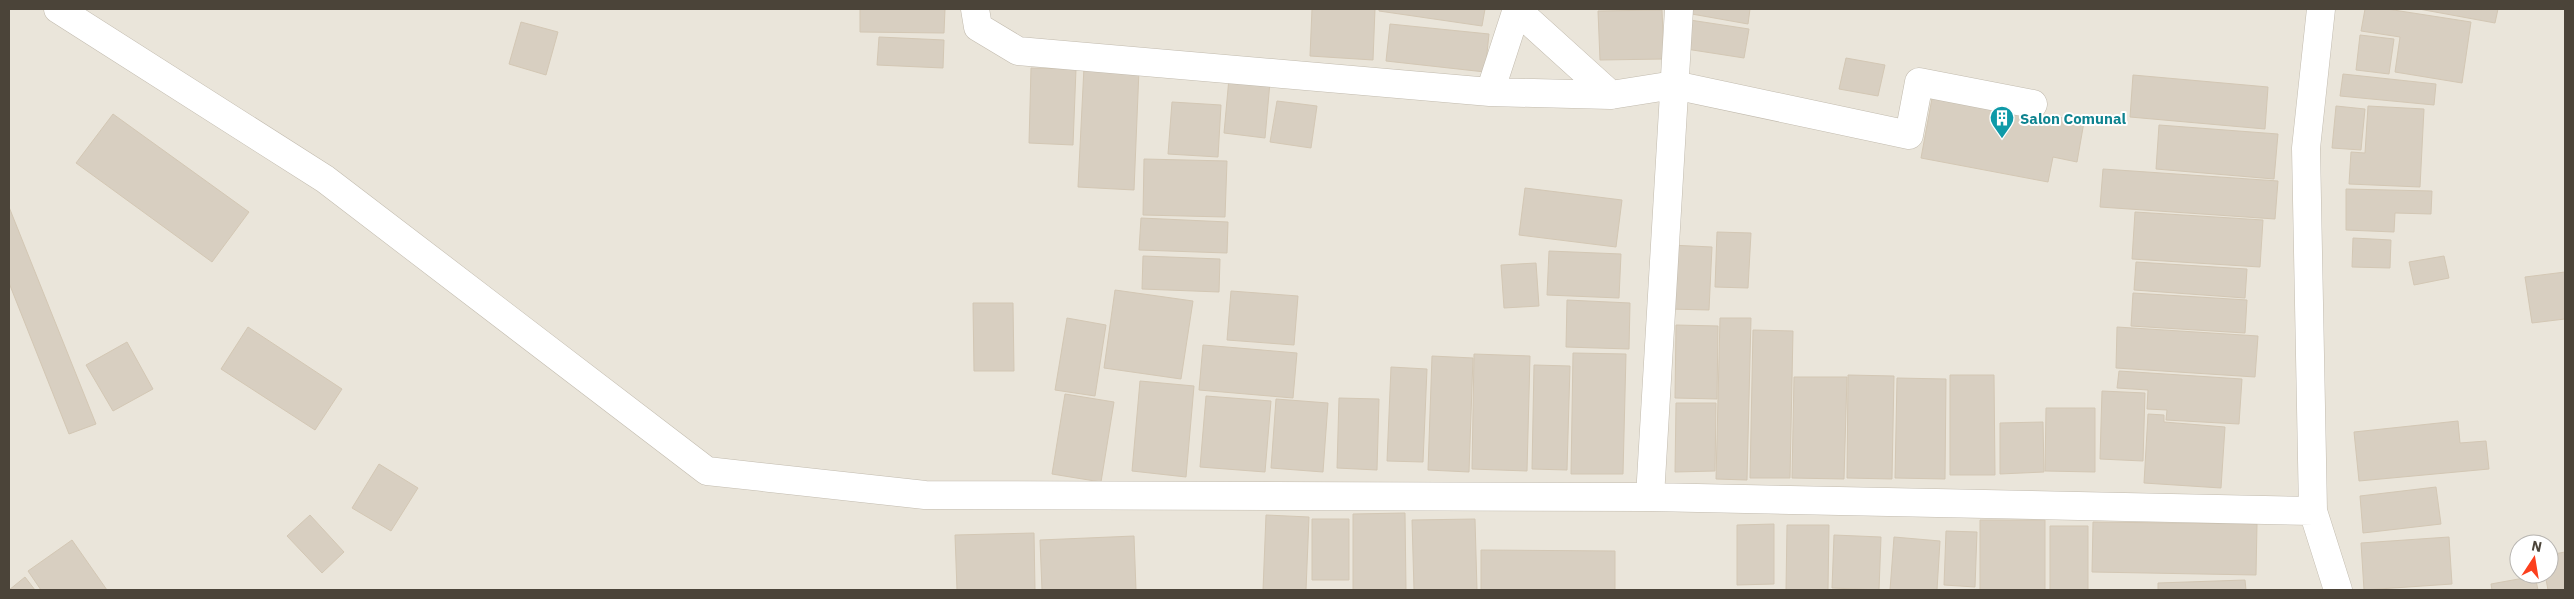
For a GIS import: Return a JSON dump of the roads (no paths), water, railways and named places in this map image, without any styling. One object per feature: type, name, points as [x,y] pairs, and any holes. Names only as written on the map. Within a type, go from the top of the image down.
[{"type":"street","points":[[58,9],[325,179],[707,471],[925,495],[1650,497],[2313,511]]},
{"type":"street","points":[[975,9],[978,27],[1018,51],[1490,92],[1611,95],[1674,85],[1909,135],[1919,82],[2033,104]]},
{"type":"street","points":[[1490,92],[1517,9],[1611,95]]},
{"type":"street","points":[[1650,497],[1679,9]]},
{"type":"street","points":[[2321,9],[2306,148],[2313,511],[2338,590]]},
{"type":"place","name":"Salon Comunal","points":[[2002,139]]}]
